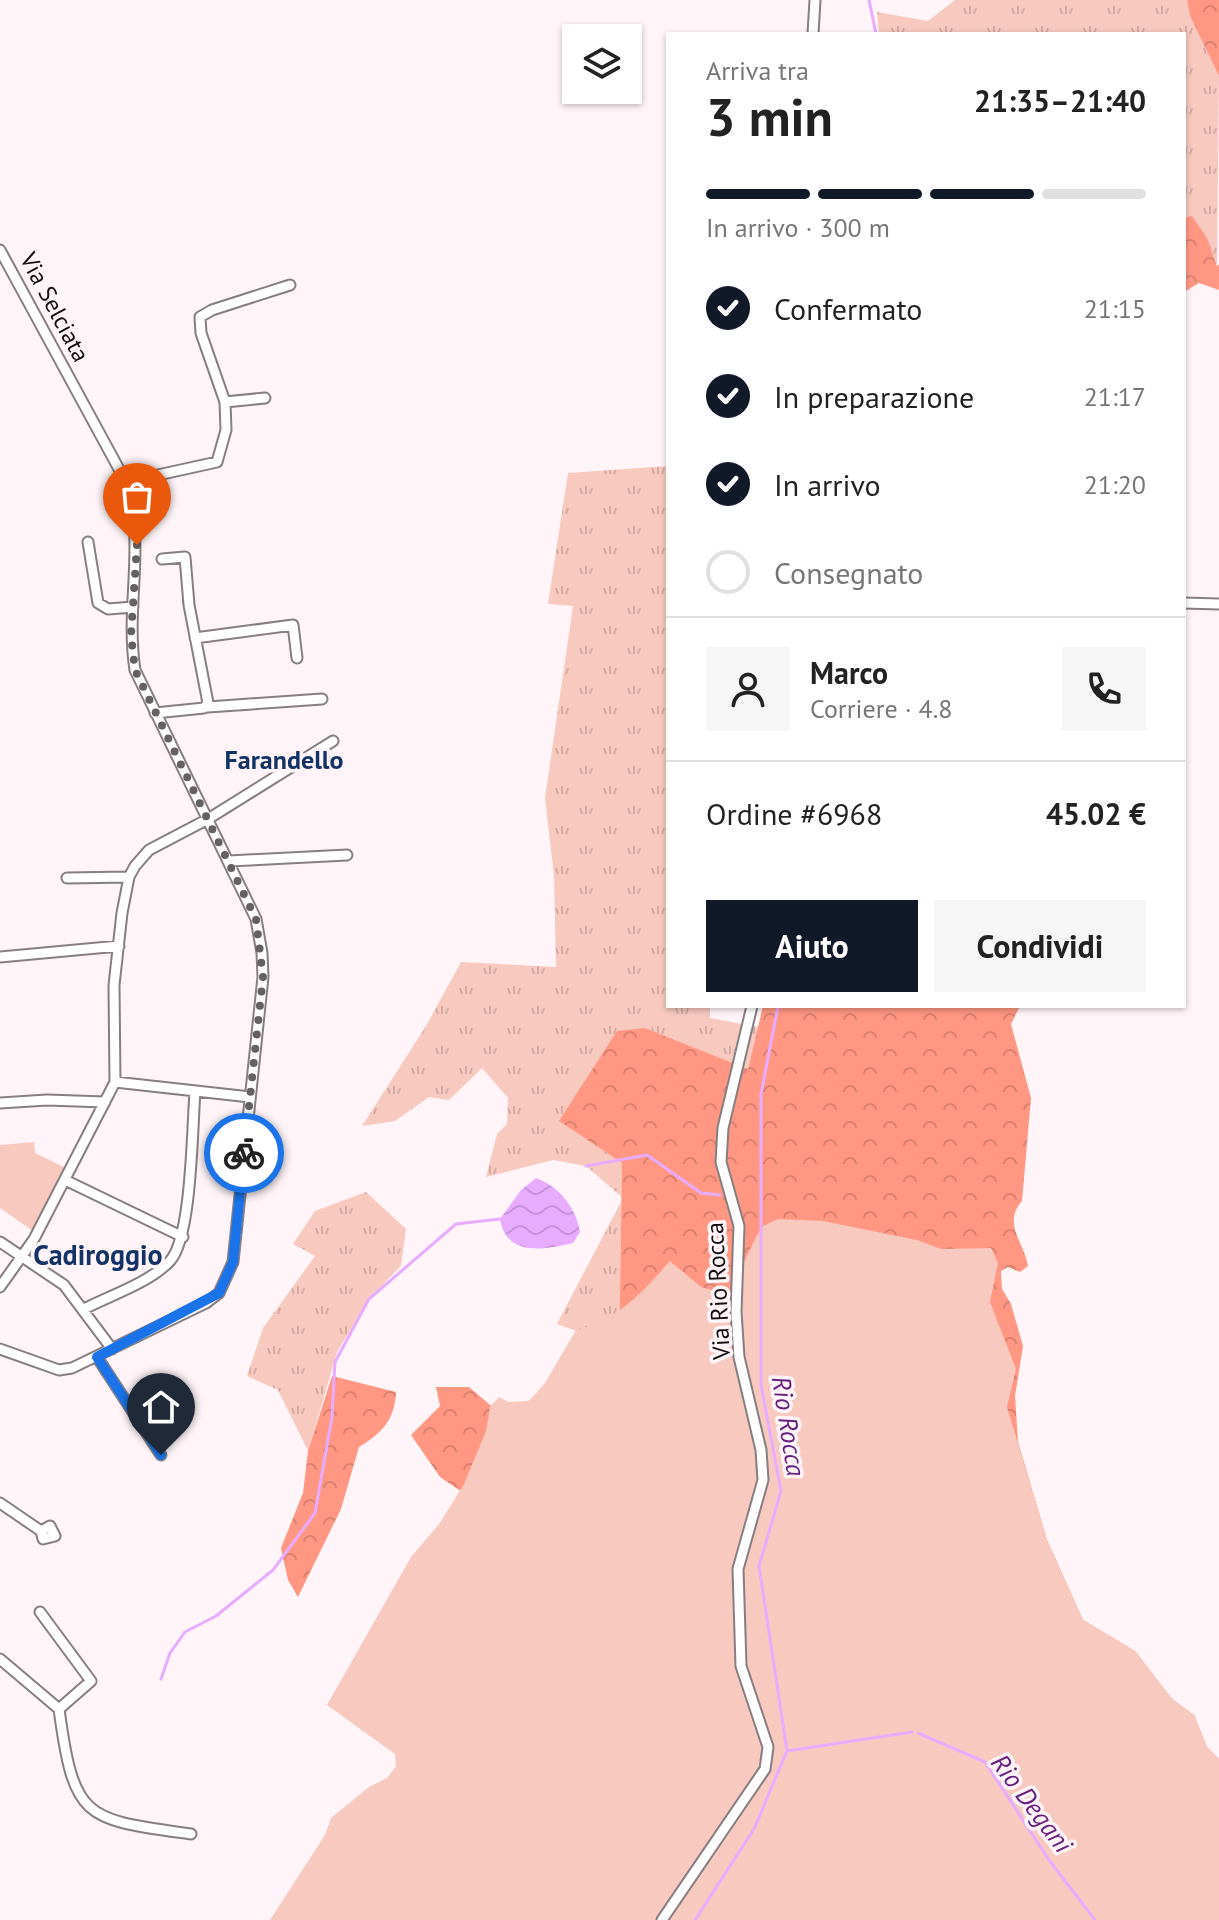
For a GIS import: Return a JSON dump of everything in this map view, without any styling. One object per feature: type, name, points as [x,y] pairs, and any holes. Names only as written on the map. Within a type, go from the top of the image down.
[{"type":"street","points":[[813,32],[815,0]]},
{"type":"street","name":"Via Selciata","points":[[0,250],[126,482],[135,516],[137,545],[133,607],[135,670],[256,919],[263,977],[228,1278],[219,1293],[206,1303],[97,1357],[59,1370],[0,1349]]},
{"type":"street","points":[[126,482],[217,462],[226,430],[225,402],[201,333],[200,317],[212,310],[290,285]]},
{"type":"street","points":[[225,402],[265,398]]},
{"type":"street","points":[[88,542],[98,603],[108,609],[133,607]]},
{"type":"street","points":[[162,559],[185,557],[208,707]]},
{"type":"street","points":[[1186,603],[1219,604]]},
{"type":"street","points":[[195,638],[293,625],[297,658]]},
{"type":"street","points":[[155,713],[322,699]]},
{"type":"street","points":[[0,1287],[22,1256],[65,1180],[115,1082],[114,993],[129,877],[149,850],[208,819],[333,741]]},
{"type":"street","points":[[229,861],[347,855]]},
{"type":"street","points":[[67,878],[129,877]]},
{"type":"street","points":[[0,957],[119,946]]},
{"type":"street","name":"Via Rio Rocca","points":[[662,1920],[765,1769],[768,1758],[768,1747],[741,1666],[738,1569],[763,1480],[761,1450],[739,1357],[736,1312],[739,1226],[721,1162],[723,1128],[752,1008]]},
{"type":"street","points":[[115,1082],[250,1097]]},
{"type":"street","points":[[84,1309],[171,1260],[183,1237],[195,1092]]},
{"type":"street","points":[[0,1103],[61,1099],[105,1102]]},
{"type":"street","points":[[65,1180],[183,1237]]},
{"type":"street","points":[[0,1242],[64,1285],[112,1349]]},
{"type":"street","points":[[97,1357],[161,1455]]},
{"type":"street","points":[[0,1503],[41,1531]]},
{"type":"street","points":[[40,1612],[91,1681],[59,1709]]},
{"type":"street","points":[[0,1659],[59,1709],[64,1749],[82,1802],[100,1818],[191,1834]]},
{"type":"green space","points":[[955,0],[1187,0],[1190,16],[1219,76],[1217,269],[1192,217],[1186,218],[1186,32],[879,32],[877,12],[928,21]]},
{"type":"green space","points":[[1187,0],[1219,0],[1219,76],[1190,16]]},
{"type":"green space","points":[[1192,216],[1207,238],[1217,267],[1219,264],[1219,290],[1199,283],[1186,291],[1186,218]]},
{"type":"green space","points":[[666,466],[666,1008],[710,1008],[710,1018],[758,1027],[748,1069],[645,1028],[560,1121],[622,1163],[621,1197],[586,1166],[553,1160],[486,1177],[497,1134],[507,1124],[508,1098],[482,1068],[449,1100],[429,1097],[395,1121],[362,1126],[426,1026],[461,962],[556,967],[554,876],[545,798],[573,606],[548,604],[568,473]]},
{"type":"green space","points":[[763,1008],[1019,1008],[1011,1024],[1031,1098],[1022,1201],[1016,1209],[1014,1225],[1028,1266],[1020,1272],[1008,1267],[1001,1271],[1002,1289],[1011,1304],[1023,1346],[1015,1396],[1018,1442],[1047,1540],[1083,1620],[1135,1651],[1172,1699],[1194,1715],[1207,1747],[1219,1759],[1219,1920],[465,1494],[440,1477],[411,1435],[440,1406],[436,1387],[469,1387],[509,1421],[619,1356],[622,1163],[559,1121],[617,1031],[645,1028],[748,1069]]},
{"type":"green space","points":[[34,1142],[35,1153],[64,1167],[33,1231],[0,1208],[0,1145]]},
{"type":"green space","points":[[366,1192],[406,1229],[401,1266],[369,1299],[337,1352],[308,1451],[278,1390],[247,1376],[263,1328],[315,1256],[293,1244],[315,1211]]},
{"type":"green space","points":[[621,1201],[619,1356],[604,1341],[557,1324]]},
{"type":"green space","points":[[778,1219],[823,1221],[917,1240],[941,1249],[991,1248],[998,1263],[990,1302],[1016,1369],[1007,1407],[1047,1540],[1083,1620],[1135,1651],[1172,1699],[1194,1715],[1207,1747],[1219,1759],[1219,1920],[270,1920],[325,1835],[331,1818],[369,1787],[387,1778],[396,1766],[395,1754],[327,1705],[411,1557],[440,1523],[464,1484],[486,1431],[490,1407],[499,1397],[508,1402],[529,1401],[545,1383],[576,1330],[605,1319],[629,1303],[670,1261],[701,1287],[728,1295],[757,1235],[763,1226]]},
{"type":"green space","points":[[332,1376],[396,1392],[395,1402],[385,1425],[359,1447],[341,1509],[298,1597],[288,1580],[281,1548],[303,1493],[308,1451]]},
{"type":"water","points":[[536,1178],[552,1186],[570,1206],[580,1232],[573,1243],[550,1248],[528,1248],[510,1240],[504,1231],[500,1219],[521,1190]]},
{"type":"waterway","name":"Rio Rocca","points":[[869,0],[876,32]]},
{"type":"waterway","name":"Rio Rocca","points":[[695,1920],[754,1829],[787,1751],[759,1566],[781,1491],[761,1385],[761,1094],[778,1008]]},
{"type":"waterway","points":[[586,1166],[647,1155],[701,1193],[720,1195]]},
{"type":"waterway","points":[[161,1679],[170,1653],[185,1632],[216,1616],[273,1570],[315,1513],[332,1417],[335,1362],[369,1299],[456,1224],[500,1219]]},
{"type":"waterway","name":"Rio Degani","points":[[787,1751],[912,1732]]},
{"type":"waterway","name":"Rio Degani","points":[[918,1733],[985,1762],[1049,1860],[1095,1920]]},
{"type":"way so far","points":[[137,545],[131,635],[135,670],[256,919],[262,953],[263,977],[244,1153]]},
{"type":"district","name":"Farandello","points":[[284,759]]},
{"type":"district","name":"Cadiroggio","points":[[98,1254]]},
{"type":"route","points":[[161,1455],[97,1357],[206,1303],[219,1293],[233,1262],[244,1153]]}]
